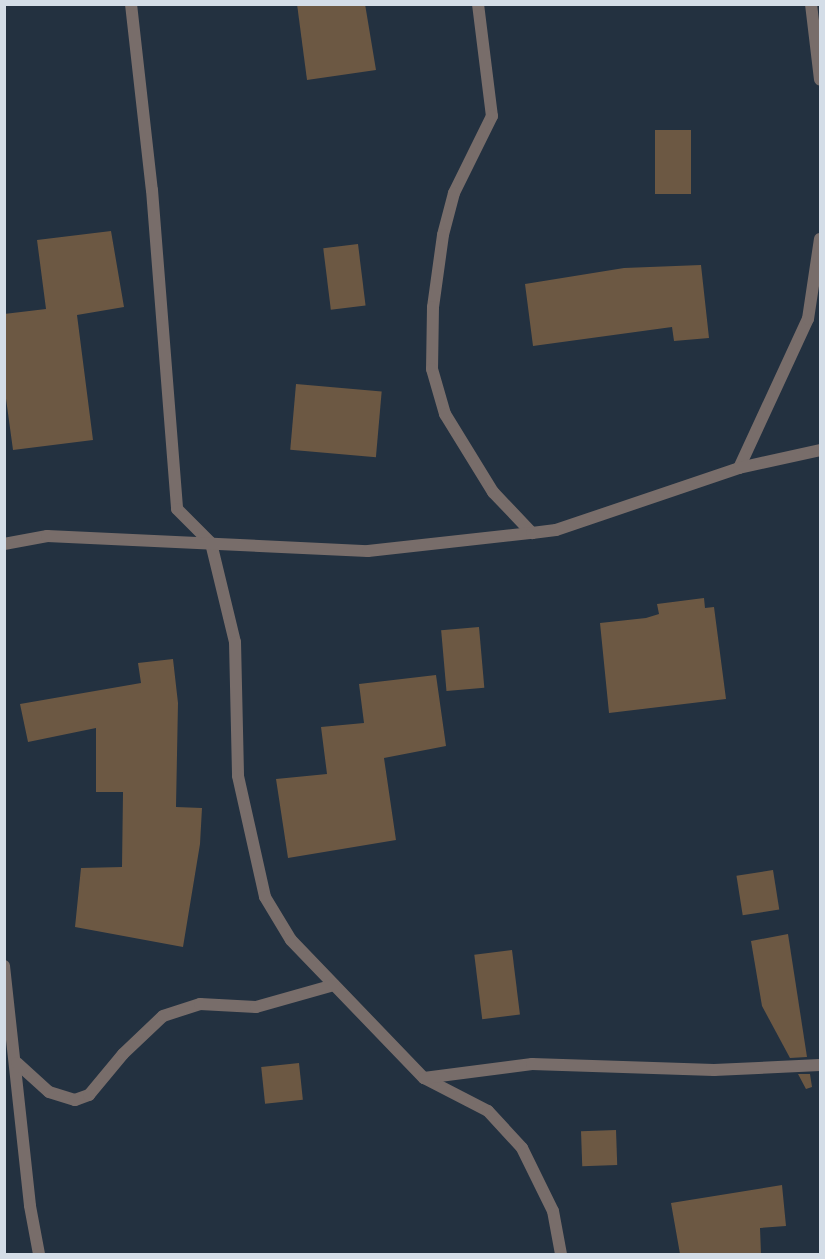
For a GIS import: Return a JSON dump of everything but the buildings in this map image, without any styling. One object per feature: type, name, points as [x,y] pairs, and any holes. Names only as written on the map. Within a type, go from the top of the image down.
[{"type":"street","points":[[131,4],[153,202],[177,509],[210,543],[235,642],[238,776],[265,897],[291,940],[424,1078],[488,1112],[522,1148],[554,1211],[561,1254]]},
{"type":"street","points":[[478,4],[492,116],[454,193],[443,235],[433,307],[432,369],[445,414],[493,492],[532,533]]},
{"type":"street","points":[[811,4],[820,80]]},
{"type":"street","points":[[739,468],[808,319],[820,239]]},
{"type":"street","points":[[4,544],[47,536],[368,551],[532,533],[556,530],[739,468],[820,450]]},
{"type":"street","points":[[4,966],[17,1063],[30,1206],[39,1254]]},
{"type":"street","points":[[17,1063],[49,1092],[75,1100],[89,1095],[123,1054],[163,1016],[200,1004],[256,1007],[334,985]]},
{"type":"street","points":[[424,1078],[532,1064],[714,1070],[820,1065]]}]
